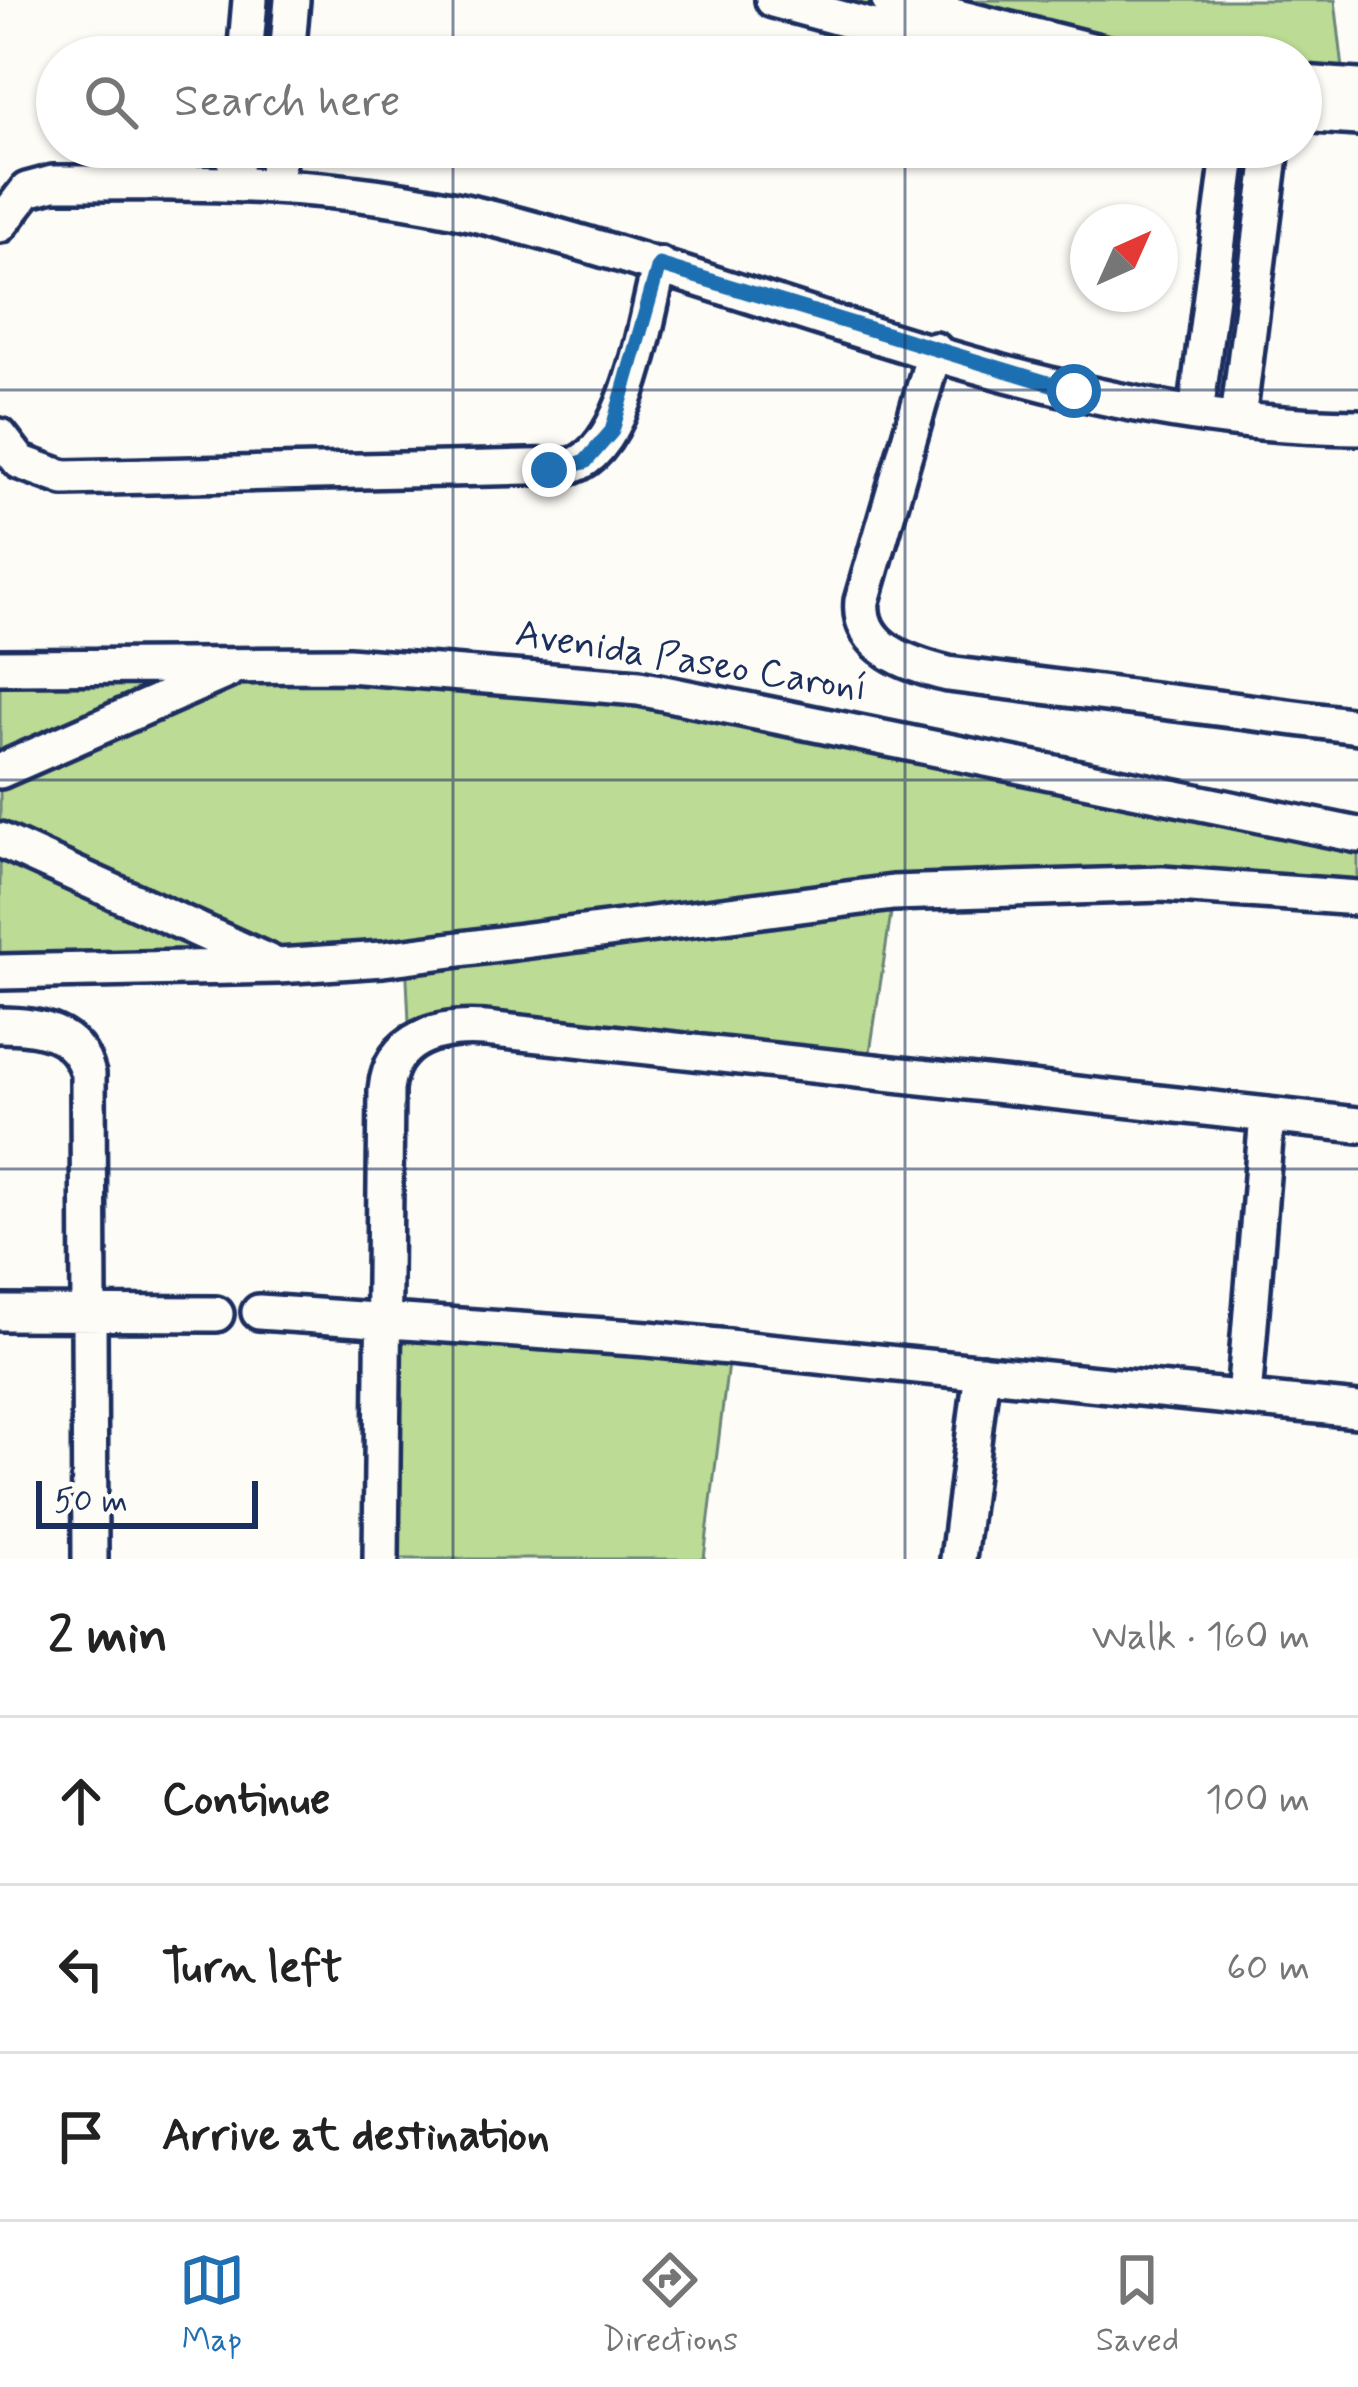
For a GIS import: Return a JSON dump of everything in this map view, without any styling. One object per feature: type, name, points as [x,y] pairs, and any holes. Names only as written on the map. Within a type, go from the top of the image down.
[{"type":"street","points":[[247,36],[250,0]]},
{"type":"street","points":[[289,36],[292,0]]},
{"type":"street","points":[[773,0],[907,36]]},
{"type":"street","points":[[889,0],[1034,36]]},
{"type":"street","points":[[1322,84],[1358,87]]},
{"type":"street","points":[[1322,115],[1358,118]]},
{"type":"street","points":[[234,182],[235,168]]},
{"type":"street","points":[[276,184],[277,168]]},
{"type":"street","points":[[1196,414],[1227,168]]},
{"type":"street","points":[[1238,419],[1269,168]]},
{"type":"street","points":[[0,224],[17,198],[40,185],[276,184],[473,214],[659,265],[1074,391],[1196,414],[1358,427]]},
{"type":"street","points":[[0,436],[20,462],[64,478],[572,466],[595,455],[612,431],[659,265]]},
{"type":"street","points":[[935,350],[862,601],[864,628],[874,640],[905,660],[948,674],[1358,726]]},
{"type":"street","points":[[0,771],[240,665]]},
{"type":"street","name":"Avenida Paseo Caroní","points":[[0,668],[429,668],[639,688],[1358,835]]},
{"type":"street","points":[[0,840],[278,966]]},
{"type":"street","points":[[0,972],[278,966],[539,940],[893,892],[1162,884],[1358,898]]},
{"type":"street","points":[[0,1025],[54,1031],[86,1064],[90,1559]]},
{"type":"street","points":[[381,1559],[388,1075],[399,1053],[430,1032],[485,1029],[1358,1125]]},
{"type":"street","points":[[1244,1398],[1267,1115]]},
{"type":"street","points":[[259,1312],[384,1318],[1358,1410]]},
{"type":"street","points":[[0,1313],[216,1315]]},
{"type":"street","points":[[958,1559],[982,1372]]},
{"type":"green space","points":[[773,0],[1335,0],[1345,86],[1322,101],[1322,36],[907,36]]},
{"type":"green space","points":[[0,667],[512,674],[1358,835],[1358,898],[894,893],[867,1072],[485,1029],[410,1044],[406,957],[0,972]]},
{"type":"green space","points":[[384,1318],[730,1347],[704,1559],[381,1559]]},
{"type":"route","points":[[549,470],[585,462],[604,446],[620,413],[659,265],[1074,391]]}]
